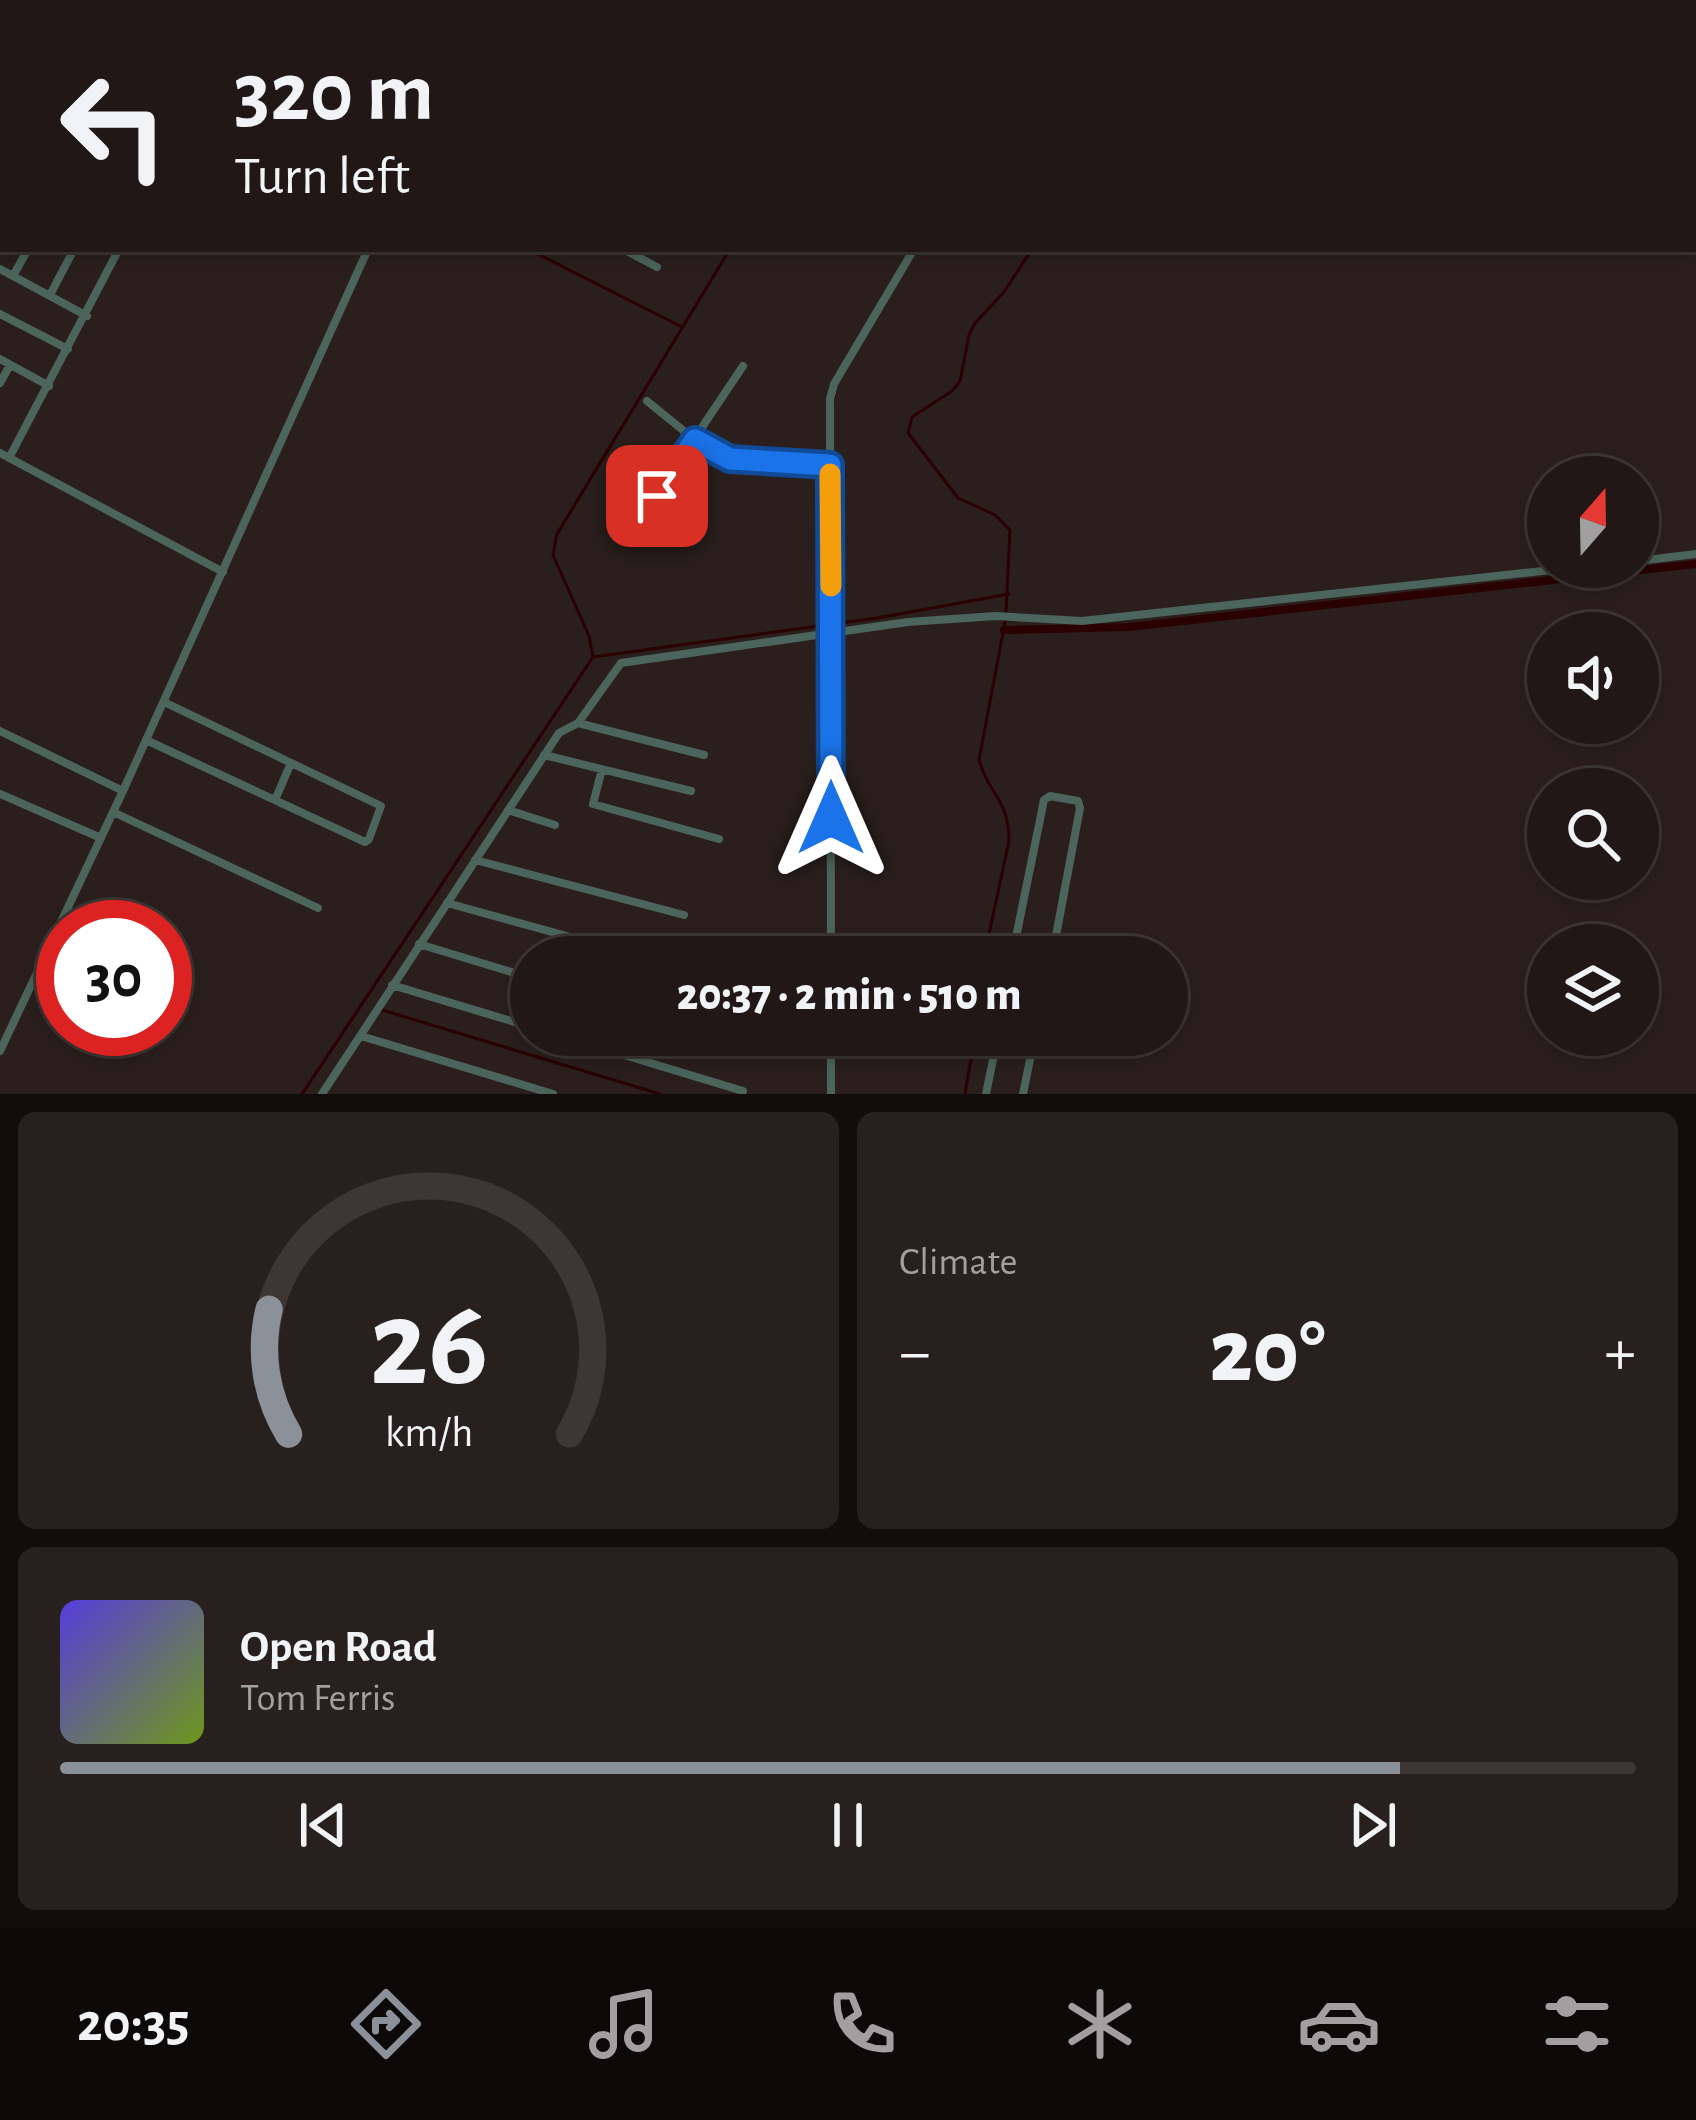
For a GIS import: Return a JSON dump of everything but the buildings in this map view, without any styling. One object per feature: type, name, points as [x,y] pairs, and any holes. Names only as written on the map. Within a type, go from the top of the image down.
[{"type":"street","points":[[13,276],[26,252]]},
{"type":"street","points":[[50,296],[72,252]]},
{"type":"street","points":[[118,252],[49,386],[4,456],[223,572]]},
{"type":"street","points":[[0,1051],[367,252]]},
{"type":"street","points":[[629,252],[657,267]]},
{"type":"street","points":[[831,936],[834,384],[912,252]]},
{"type":"street","points":[[0,269],[87,316]]},
{"type":"street","points":[[0,314],[69,349]]},
{"type":"street","points":[[0,382],[5,362],[49,386]]},
{"type":"street","points":[[638,524],[743,367]]},
{"type":"street","points":[[647,401],[695,440],[730,459],[830,465]]},
{"type":"street","points":[[1659,558],[1696,554]]},
{"type":"street","points":[[324,1094],[559,733],[578,723],[621,663],[831,626],[996,616],[1094,620],[1527,573]]},
{"type":"street","points":[[146,740],[365,842],[369,839],[381,806],[164,702]]},
{"type":"street","points":[[578,723],[704,755]]},
{"type":"street","points":[[0,730],[123,791]]},
{"type":"street","points":[[544,755],[691,791]]},
{"type":"street","points":[[275,800],[291,763]]},
{"type":"street","points":[[602,769],[593,805],[718,839]]},
{"type":"street","points":[[0,794],[100,838]]},
{"type":"street","points":[[1016,936],[1044,800],[1050,796],[1080,804],[1056,936]]},
{"type":"street","points":[[508,810],[556,825]]},
{"type":"street","points":[[113,812],[318,908]]},
{"type":"street","points":[[475,860],[684,915]]},
{"type":"street","points":[[447,903],[567,936]]},
{"type":"street","points":[[419,944],[510,972]]},
{"type":"street","points":[[392,986],[510,1021]]},
{"type":"street","points":[[361,1036],[553,1094]]},
{"type":"street","points":[[629,1056],[743,1090]]},
{"type":"street","points":[[831,1056],[831,1094]]},
{"type":"street","points":[[986,1094],[994,1056]]},
{"type":"street","points":[[1023,1094],[1031,1056]]},
{"type":"waterway","points":[[534,252],[682,327]]},
{"type":"waterway","points":[[593,657],[589,636],[553,555],[557,534],[728,252]]},
{"type":"waterway","points":[[1006,612],[1010,530],[995,515],[958,498],[908,433],[912,417],[960,381],[975,323],[1004,292],[1030,252]]},
{"type":"waterway","points":[[1004,630],[1129,627],[1696,564]]},
{"type":"waterway","points":[[302,1094],[593,657],[877,618],[1009,594]]},
{"type":"waterway","points":[[989,936],[1009,841],[1006,815],[979,760],[1005,622]]},
{"type":"waterway","points":[[382,1010],[660,1094]]},
{"type":"waterway","points":[[965,1094],[971,1056]]},
{"type":"slow traffic","points":[[830,474],[831,586]]},
{"type":"route","points":[[657,496],[695,440],[730,459],[830,465],[831,818]]}]
